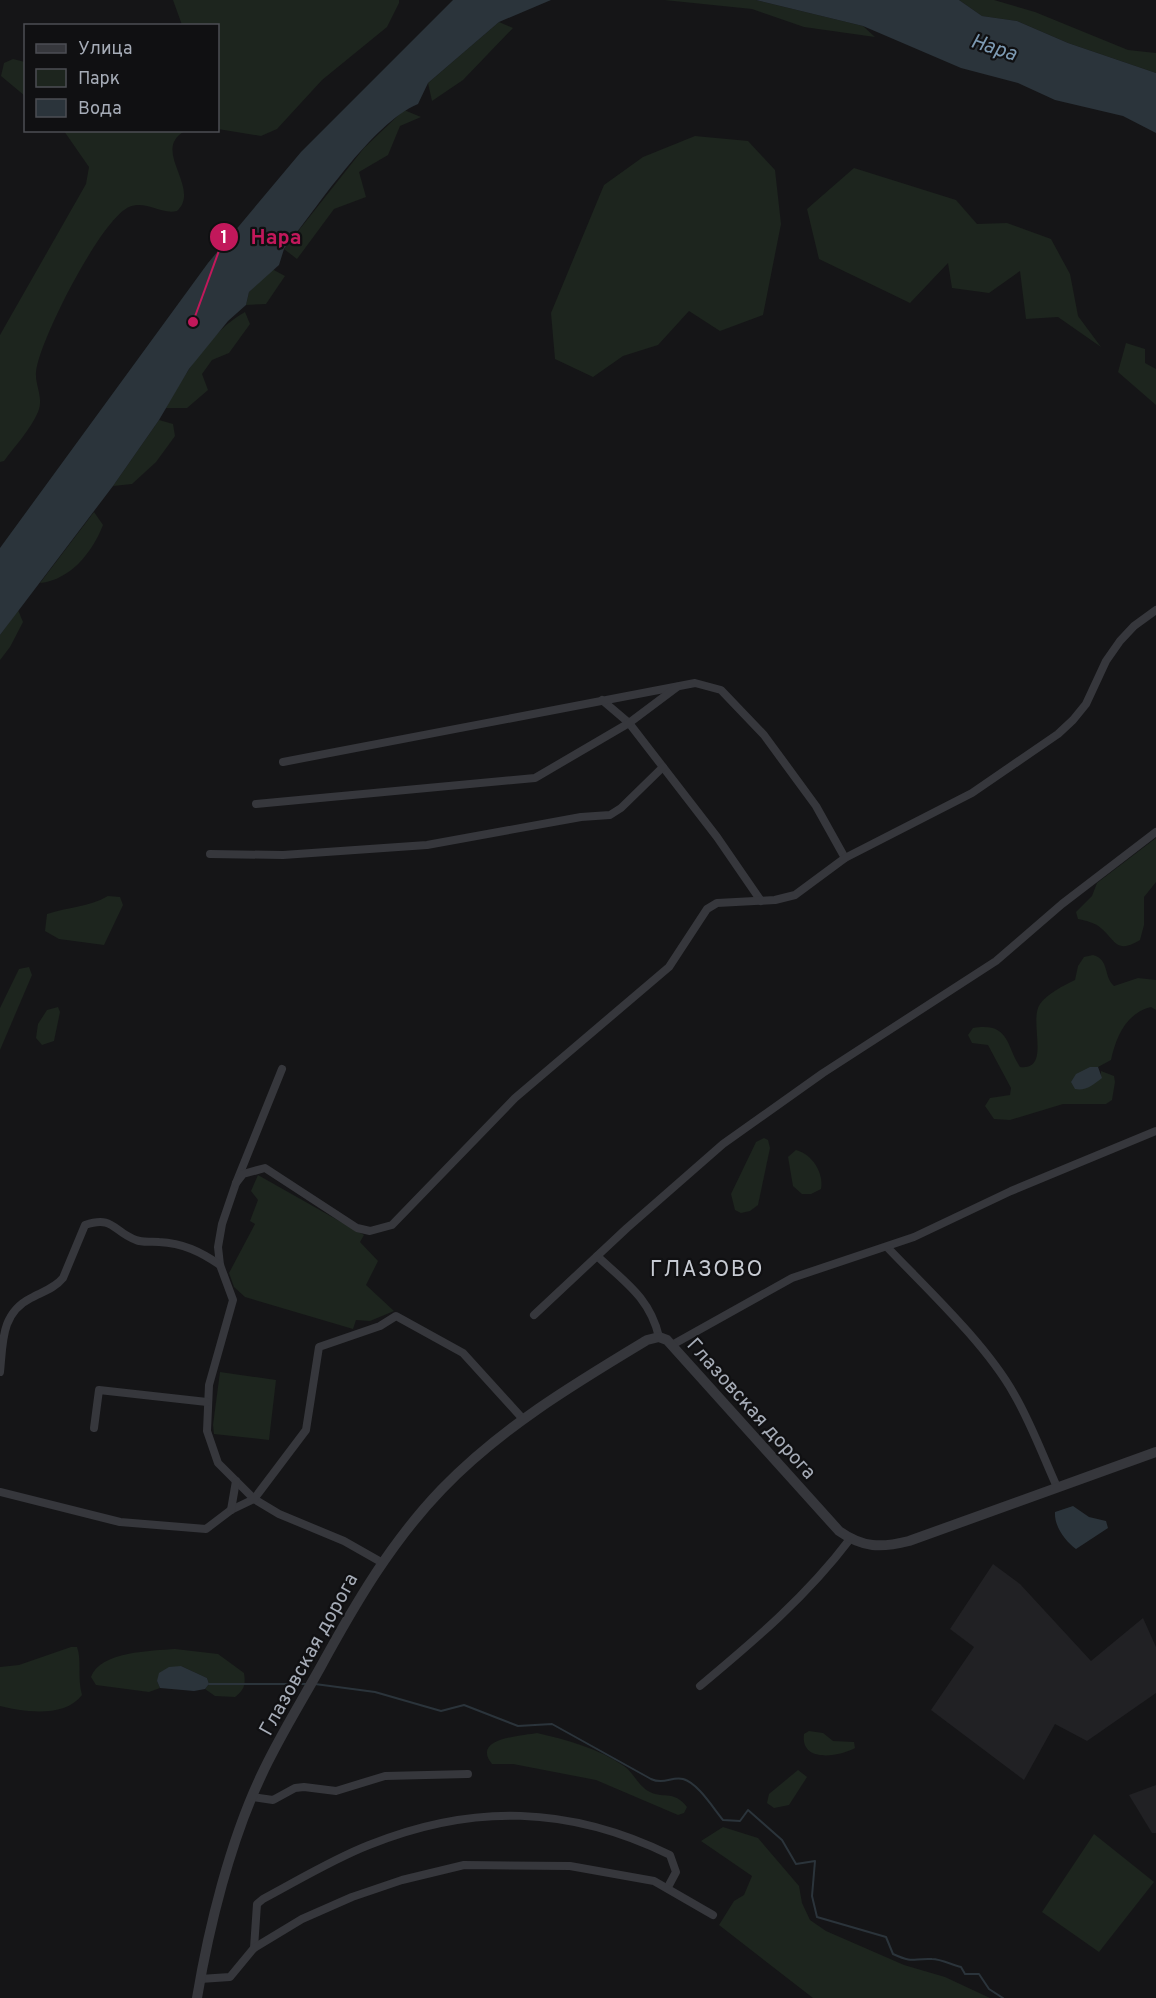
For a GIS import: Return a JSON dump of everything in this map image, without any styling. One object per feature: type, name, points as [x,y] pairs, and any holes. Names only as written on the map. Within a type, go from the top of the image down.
[{"type":"street","points":[[236,1183],[243,1174],[265,1168],[357,1228],[370,1231],[392,1225],[515,1098],[669,967],[707,909],[717,903],[761,901],[795,895],[845,858],[972,793],[1058,734],[1086,704],[1106,661],[1120,641],[1134,626],[1156,610]]},
{"type":"street","points":[[283,762],[695,683],[722,690],[771,744],[816,806],[845,858]]},
{"type":"street","points":[[256,804],[535,778],[630,723],[680,685]]},
{"type":"street","points":[[602,700],[630,723],[749,881],[761,901]]},
{"type":"street","points":[[210,854],[283,855],[407,847],[610,814],[621,808],[663,767]]},
{"type":"street","points":[[534,1315],[723,1144],[823,1073],[996,961],[1062,904],[1156,832]]},
{"type":"street","points":[[282,1069],[236,1183],[218,1247],[220,1265],[233,1300],[217,1351],[207,1402],[207,1431],[210,1447],[218,1463],[254,1499],[279,1514],[344,1541],[381,1562]]},
{"type":"street","points":[[672,1346],[792,1278],[887,1247],[1156,1131]]},
{"type":"street","points":[[0,1372],[3,1337],[11,1315],[18,1304],[58,1284],[63,1278],[85,1225],[93,1222],[114,1224],[135,1240],[160,1242],[198,1250],[220,1265]]},
{"type":"street","points":[[887,1247],[986,1355],[1006,1381],[1015,1395],[1057,1487]]},
{"type":"street","points":[[597,1256],[642,1299],[655,1318],[659,1337]]},
{"type":"street","points":[[0,1492],[120,1522],[206,1529],[231,1510],[254,1499],[306,1431],[320,1347],[380,1326],[390,1317],[403,1318],[463,1353],[522,1418]]},
{"type":"street","name":"Глазовская дорога","points":[[197,1998],[213,1923],[252,1797],[322,1664],[381,1562],[407,1528],[444,1487],[522,1418],[647,1340],[659,1337],[672,1346],[839,1531],[850,1539],[875,1547],[909,1541],[1156,1452]]},
{"type":"street","points":[[94,1428],[99,1390],[207,1402]]},
{"type":"street","points":[[231,1510],[236,1481]]},
{"type":"street","points":[[700,1686],[764,1633],[801,1598],[850,1539]]},
{"type":"street","points":[[252,1797],[273,1800],[295,1788],[304,1787],[336,1791],[385,1776],[468,1774]]},
{"type":"street","points":[[254,1948],[257,1904],[263,1899],[369,1845],[480,1815],[553,1818],[591,1824],[617,1832],[670,1855],[676,1872],[668,1887]]},
{"type":"street","points":[[200,1979],[231,1977],[254,1948],[302,1919],[352,1897],[437,1869],[464,1865],[570,1866],[654,1881],[713,1915]]},
{"type":"shaded area","points":[[993,1564],[1020,1584],[1091,1661],[1143,1618],[1156,1647],[1156,1693],[1087,1741],[1055,1724],[1024,1780],[931,1710],[974,1647],[950,1629]]},
{"type":"shaded area","points":[[1156,1785],[1156,1833],[1152,1833],[1129,1795]]},
{"type":"green space","points":[[173,0],[399,0],[387,27],[322,80],[277,129],[261,136],[219,129],[219,24],[182,24]]},
{"type":"green space","points":[[664,0],[756,0],[863,26],[875,37],[804,27],[752,9]]},
{"type":"green space","points":[[959,0],[994,0],[1035,12],[1128,50],[1156,53],[1156,73],[1068,43],[1017,21],[982,16]]},
{"type":"green space","points":[[499,22],[513,28],[463,80],[432,101],[428,83]]},
{"type":"green space","points":[[13,59],[24,62],[24,95],[1,76],[4,63]]},
{"type":"green space","points":[[404,110],[421,117],[400,126],[388,155],[359,172],[366,197],[334,209],[297,259],[284,249],[364,148]]},
{"type":"green space","points":[[65,132],[184,132],[176,139],[172,148],[184,191],[183,202],[177,211],[171,212],[141,205],[129,207],[117,216],[103,233],[59,309],[40,357],[36,372],[40,397],[38,412],[22,438],[4,461],[0,462],[0,335],[86,184],[89,167]]},
{"type":"green space","points":[[695,136],[748,141],[775,170],[781,224],[763,315],[720,331],[689,311],[658,345],[623,356],[593,377],[555,359],[551,313],[604,185],[643,157]]},
{"type":"green space","points":[[854,168],[956,200],[977,224],[1007,223],[1051,239],[1070,274],[1078,316],[1101,347],[1058,317],[1026,319],[1020,271],[989,293],[952,288],[948,263],[910,303],[819,259],[807,209]]},
{"type":"green space","points":[[272,269],[285,276],[266,304],[246,305],[249,292]]},
{"type":"green space","points":[[245,312],[250,324],[229,353],[212,360],[202,374],[208,390],[187,408],[165,408],[209,342],[232,320]]},
{"type":"green space","points":[[1126,343],[1145,349],[1145,363],[1156,369],[1156,405],[1118,372]]},
{"type":"green space","points":[[159,420],[173,424],[175,436],[156,462],[132,484],[113,486]]},
{"type":"green space","points":[[94,512],[103,525],[86,555],[61,577],[40,583]]},
{"type":"green space","points":[[18,610],[23,622],[10,647],[0,660],[0,635]]},
{"type":"green space","points":[[1156,838],[1156,882],[1144,897],[1144,925],[1140,940],[1125,946],[1120,945],[1097,925],[1078,919],[1076,912],[1092,896],[1097,883]]},
{"type":"green space","points":[[108,896],[120,897],[123,905],[104,945],[59,939],[45,931],[47,914]]},
{"type":"green space","points":[[1093,955],[1102,961],[1108,978],[1114,986],[1138,978],[1156,980],[1156,1010],[1151,1007],[1142,1010],[1129,1020],[1119,1035],[1111,1060],[1098,1067],[1090,1067],[1101,1078],[1101,1071],[1114,1076],[1112,1100],[1106,1104],[1063,1104],[1010,1120],[994,1119],[985,1106],[990,1098],[1010,1095],[1011,1088],[988,1045],[972,1043],[968,1035],[973,1028],[985,1027],[1000,1032],[1009,1044],[1020,1067],[1030,1066],[1035,1061],[1037,1053],[1036,1022],[1040,1004],[1051,993],[1075,980],[1078,966],[1084,957]]},
{"type":"green space","points":[[29,967],[32,975],[0,1050],[0,1008],[19,969]]},
{"type":"green space","points":[[58,1007],[60,1012],[54,1041],[42,1045],[36,1038],[38,1024],[47,1010]]},
{"type":"green space","points":[[764,1138],[768,1140],[770,1148],[758,1205],[750,1211],[741,1213],[735,1210],[731,1194],[756,1142]]},
{"type":"green space","points":[[796,1150],[812,1160],[819,1171],[821,1189],[811,1194],[802,1194],[793,1186],[788,1157]]},
{"type":"green space","points":[[258,1175],[364,1235],[360,1242],[378,1261],[366,1285],[394,1311],[370,1321],[356,1320],[353,1329],[245,1297],[234,1287],[229,1273],[255,1224],[250,1221],[258,1200],[251,1191]]},
{"type":"green space","points":[[220,1372],[276,1380],[269,1440],[214,1434],[213,1425]]},
{"type":"green space","points":[[77,1647],[82,1695],[75,1702],[55,1710],[44,1711],[0,1706],[0,1667],[19,1665]]},
{"type":"green space","points":[[175,1649],[218,1654],[244,1673],[242,1689],[235,1697],[215,1696],[205,1689],[209,1684],[207,1678],[181,1666],[157,1681],[160,1688],[149,1692],[96,1685],[91,1677],[96,1668],[115,1657]]},
{"type":"green space","points":[[809,1731],[823,1733],[833,1741],[854,1742],[855,1748],[840,1754],[814,1754],[804,1743],[804,1734]]},
{"type":"green space","points":[[537,1733],[582,1745],[604,1754],[627,1769],[650,1792],[678,1798],[687,1807],[684,1813],[678,1815],[596,1780],[513,1764],[492,1764],[487,1755],[488,1749],[493,1744],[510,1737]]},
{"type":"green space","points":[[798,1770],[807,1777],[789,1805],[774,1808],[767,1803],[769,1794]]},
{"type":"green space","points":[[723,1827],[758,1838],[799,1886],[802,1903],[810,1920],[826,1931],[904,1965],[945,1977],[990,1998],[813,1998],[719,1925],[734,1901],[744,1895],[752,1876],[701,1841]]},
{"type":"green space","points":[[1094,1834],[1154,1882],[1099,1952],[1042,1912]]},
{"type":"water","points":[[453,0],[551,0],[499,22],[428,83],[418,104],[400,114],[364,147],[284,249],[279,265],[249,292],[246,305],[228,321],[189,369],[159,420],[113,486],[0,635],[0,548],[208,263],[301,152]]},
{"type":"water","points":[[756,0],[959,0],[982,16],[1017,21],[1068,43],[1156,73],[1156,133],[1123,116],[1055,100],[1018,83],[961,68],[863,26]]},
{"type":"water","points":[[1090,1067],[1098,1067],[1102,1078],[1086,1088],[1075,1089],[1071,1082],[1076,1074]]},
{"type":"water","points":[[1073,1506],[1089,1517],[1106,1521],[1108,1528],[1076,1549],[1061,1533],[1055,1517],[1055,1512]]},
{"type":"water","points":[[181,1666],[207,1678],[209,1684],[205,1689],[194,1691],[160,1688],[157,1681],[159,1673],[169,1667]]},
{"type":"waterway","points":[[209,1684],[307,1684]]},
{"type":"waterway","points":[[315,1684],[375,1692],[441,1711],[464,1705],[518,1726],[552,1724],[651,1779],[660,1781],[679,1778],[689,1781],[723,1820],[740,1821],[748,1810],[782,1840],[796,1864],[815,1861],[812,1896],[817,1917],[886,1937],[893,1954],[900,1957],[909,1960],[939,1960],[961,1967],[965,1974],[979,1974],[989,1989],[1003,1998]]},
{"type":"place","name":"Нара","points":[[193,322]]},
{"type":"district","name":"ГЛАЗОВО","points":[[707,1268]]}]
